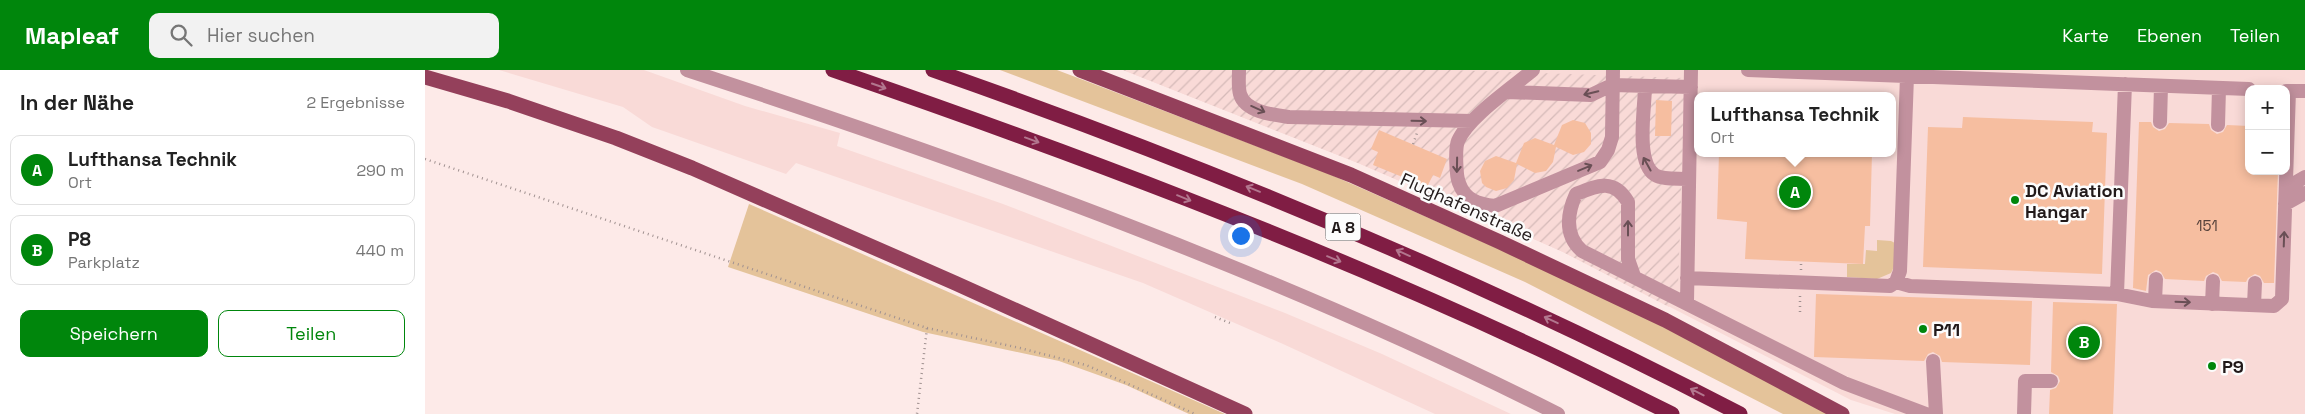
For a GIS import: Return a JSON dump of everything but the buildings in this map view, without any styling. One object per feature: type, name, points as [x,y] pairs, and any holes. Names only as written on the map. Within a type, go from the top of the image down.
[{"type":"highway","name":"A 8","points":[[833,70],[1025,138],[1234,218],[1354,267],[1536,348],[1672,414]]},
{"type":"highway","name":"A 8","points":[[933,70],[1155,150],[1317,216],[1506,299],[1602,344],[1740,414]]},
{"type":"main road","name":"Flughafenstraße","points":[[1080,70],[1242,132],[1403,199],[1665,320],[1842,414]]},
{"type":"main road","points":[[425,77],[508,101],[616,138],[692,168],[955,283],[1245,414]]},
{"type":"main road","name":"Flughafenstraße","points":[[1826,406],[1847,414]]},
{"type":"lane","points":[[687,70],[992,173],[1226,264],[1459,364],[1558,414]]},
{"type":"lane","points":[[1239,70],[1239,93],[1243,101],[1271,115],[1299,118],[1472,121]]},
{"type":"lane","points":[[1533,70],[1472,121],[1458,142],[1457,178],[1461,190],[1470,200],[1495,206],[1600,162],[1608,150],[1612,137],[1613,70]]},
{"type":"lane","points":[[1687,302],[1691,70]]},
{"type":"lane","points":[[1748,70],[2245,89]]},
{"type":"lane","points":[[1687,278],[1890,286],[1896,282],[1900,271],[1907,76]]},
{"type":"lane","points":[[2117,294],[2125,84]]},
{"type":"lane","points":[[1507,92],[1591,95],[1612,85],[1691,87]]},
{"type":"lane","points":[[1645,86],[1643,156],[1648,168],[1656,176],[1689,179]]},
{"type":"lane","points":[[2160,122],[2161,86]]},
{"type":"lane","points":[[2218,124],[2219,88]]},
{"type":"lane","points":[[2290,91],[2305,91]]},
{"type":"lane","points":[[1896,282],[1910,286],[2117,294],[2155,301],[2274,306],[2282,299],[2287,130]]},
{"type":"lane","points":[[2286,188],[2305,177]]},
{"type":"lane","points":[[1633,276],[1628,259],[1628,202],[1623,194],[1616,188],[1606,185],[1594,187],[1576,194],[1571,204],[1569,235],[1574,244],[1582,250],[1633,276],[1687,302],[1844,383],[1926,414]]},
{"type":"lane","points":[[2285,204],[2305,193]]},
{"type":"lane","points":[[2155,279],[2155,301]]},
{"type":"lane","points":[[2212,304],[2213,281]]},
{"type":"lane","points":[[2254,305],[2255,283]]},
{"type":"lane","points":[[1933,361],[1937,414]]},
{"type":"lane","points":[[2024,414],[2025,381],[2051,381]]},
{"type":"path","points":[[425,159],[927,328],[1020,348],[1086,365],[1195,414]]},
{"type":"path","points":[[1800,293],[1800,312]]},
{"type":"path","points":[[1215,317],[1230,323]]},
{"type":"path","points":[[917,414],[927,328]]},
{"type":"shaded area","points":[[499,70],[644,70],[745,106],[840,133],[837,146],[1003,204],[1285,313],[1382,354],[1511,414],[1435,414],[1283,344],[1143,283],[796,163],[786,174],[652,127],[623,107]]},
{"type":"shaded area","points":[[1000,70],[1057,70],[1327,173],[1576,283],[1749,370],[1828,414],[1783,414],[1525,282],[1302,184]]},
{"type":"shaded area","points":[[1123,70],[2305,70],[2305,414],[1895,414],[1851,400],[1563,252],[1358,163]]},
{"type":"shaded area","points":[[1123,70],[1449,70],[1685,78],[1678,289],[1669,307],[1563,252],[1497,223],[1358,163]]},
{"type":"shaded area","points":[[749,204],[1225,414],[1189,414],[1126,385],[1059,361],[923,332],[728,267]]},
{"type":"shaded area","points":[[1877,240],[1895,243],[1894,267],[1891,273],[1877,279],[1847,277],[1847,264],[1865,264],[1866,250],[1877,251]]},
{"type":"place","name":"Lufthansa Technik","points":[[1795,192]]},
{"type":"place","name":"DC Aviation Hangar","points":[[2015,200]]},
{"type":"place","name":"P11","points":[[1923,329]]},
{"type":"place","name":"P8","points":[[2084,342]]},
{"type":"place","name":"P9","points":[[2212,366]]}]
